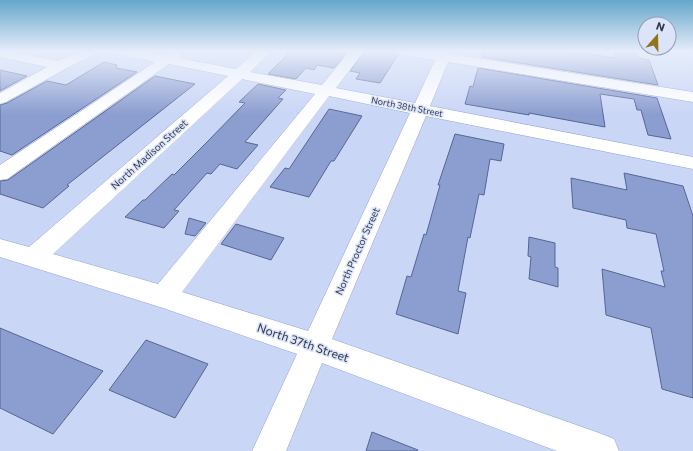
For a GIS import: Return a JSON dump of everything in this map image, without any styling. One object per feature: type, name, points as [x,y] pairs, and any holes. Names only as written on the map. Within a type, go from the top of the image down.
[{"type":"street","points":[[0,100],[49,72]]},
{"type":"street","points":[[0,174],[148,72]]},
{"type":"street","name":"North 38th Street","points":[[231,72],[693,163]]},
{"type":"street","name":"North Madison Street","points":[[33,258],[240,72]]},
{"type":"street","points":[[163,297],[341,72]]},
{"type":"street","name":"North Proctor Street","points":[[269,451],[437,72]]},
{"type":"street","points":[[549,72],[693,97]]},
{"type":"street","name":"North 37th Street","points":[[0,248],[163,297],[315,347],[602,451]]},
{"type":"building","points":[[0,72],[9,72],[27,76],[0,91]]},
{"type":"building","points":[[87,72],[137,72],[12,155],[0,151],[0,105],[7,103],[47,81],[66,85]]},
{"type":"building","points":[[270,72],[302,72],[296,79],[268,74]]},
{"type":"building","points":[[355,72],[387,72],[380,83],[356,79],[360,73]]},
{"type":"building","points":[[477,72],[502,72],[657,98],[671,139],[648,135],[641,110],[637,110],[634,99],[600,94],[605,127],[529,113],[529,115],[465,104],[470,86],[473,87]]},
{"type":"building","points":[[577,72],[653,72],[658,85]]},
{"type":"building","points":[[155,76],[195,84],[67,185],[69,186],[43,208],[0,194],[0,181],[8,180]]},
{"type":"building","points":[[258,84],[286,90],[278,98],[283,99],[245,142],[258,145],[237,169],[220,164],[211,174],[207,173],[174,210],[179,211],[164,228],[125,217],[172,174],[174,175],[207,142],[245,103],[239,102]]},
{"type":"building","points":[[329,109],[362,116],[334,161],[331,161],[309,197],[270,187],[285,168],[289,169]]},
{"type":"building","points":[[455,134],[504,144],[501,161],[490,159],[484,195],[479,194],[470,238],[468,237],[458,291],[466,293],[458,334],[396,314],[407,276],[411,277],[424,234],[426,235],[440,185],[438,185]]},
{"type":"building","points":[[624,173],[683,186],[693,216],[693,398],[662,389],[651,328],[606,315],[602,269],[665,287],[661,271],[664,271],[656,234],[627,228],[626,220],[573,208],[571,178],[627,190]]},
{"type":"building","points":[[189,218],[206,223],[195,236],[185,234]]},
{"type":"building","points":[[236,224],[284,238],[271,260],[221,244]]},
{"type":"building","points":[[529,237],[555,243],[555,267],[558,268],[558,287],[529,279],[531,257],[528,256]]},
{"type":"building","points":[[0,328],[103,371],[53,434],[0,408]]},
{"type":"building","points":[[146,340],[208,364],[175,418],[109,390]]},
{"type":"building","points":[[372,432],[418,450],[366,451]]}]
